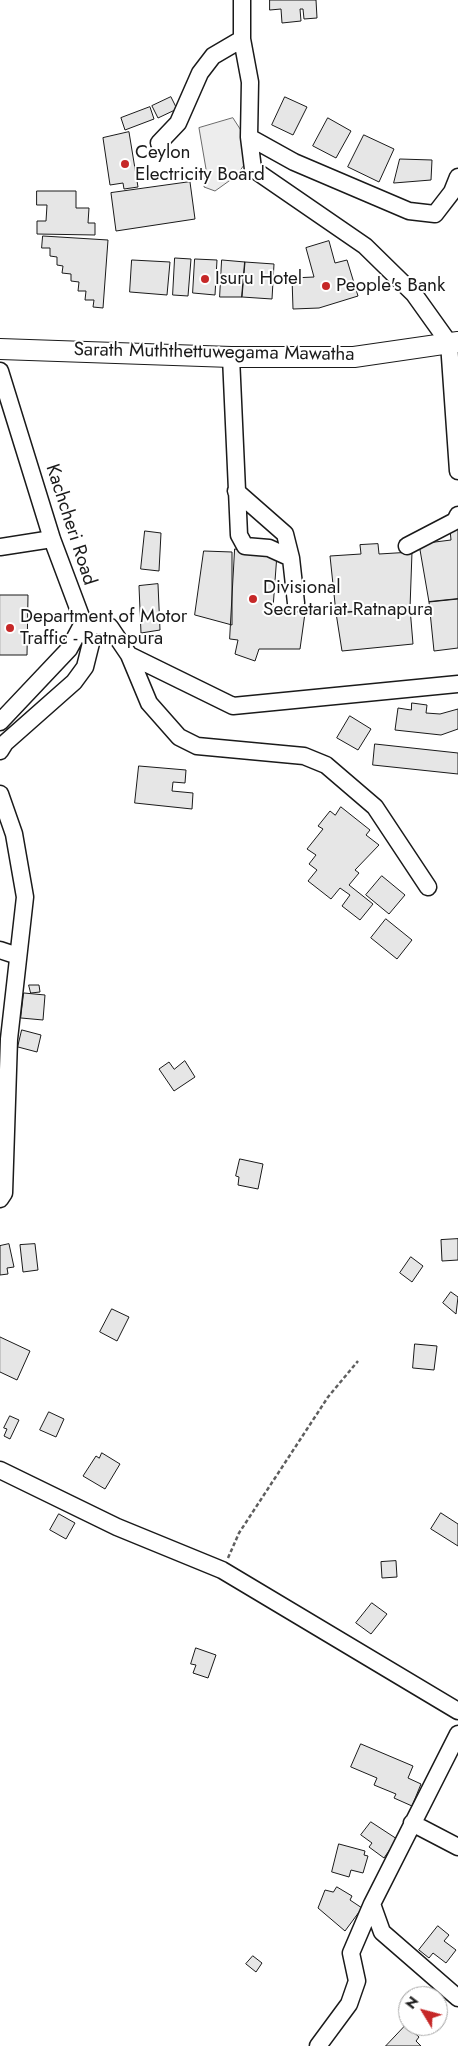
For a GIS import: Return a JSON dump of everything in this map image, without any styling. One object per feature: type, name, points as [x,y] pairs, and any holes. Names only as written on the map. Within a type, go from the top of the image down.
[{"type":"main road","name":"Sarath Muththettuwegama Mawatha","points":[[0,349],[231,357],[354,357],[454,342]]},
{"type":"street","points":[[242,0],[242,39],[250,82],[249,138],[253,169],[365,246],[414,294],[454,342],[458,471]]},
{"type":"street","points":[[159,143],[178,123],[200,73],[213,56],[242,39]]},
{"type":"street","points":[[249,138],[294,162],[409,211],[435,214],[452,192],[458,177]]},
{"type":"street","points":[[231,357],[239,535],[245,546],[270,548],[291,558]]},
{"type":"street","name":"Kachcheri Road","points":[[0,371],[52,539],[91,643],[85,667],[74,682],[5,743],[0,751]]},
{"type":"street","points":[[236,491],[284,534],[291,558],[296,603]]},
{"type":"street","points":[[407,546],[455,521],[458,515]]},
{"type":"street","points":[[0,546],[52,539]]},
{"type":"street","points":[[0,722],[69,649],[83,623],[110,627],[129,655],[149,703],[179,737],[197,746],[304,756],[326,765],[374,808],[428,887]]},
{"type":"street","points":[[129,655],[233,706],[458,684]]},
{"type":"street","points":[[0,794],[14,834],[25,897],[10,1040],[4,1193],[0,1199]]},
{"type":"street","points":[[0,950],[18,956]]},
{"type":"street","points":[[0,1470],[117,1527],[222,1570],[458,1711]]},
{"type":"street","points":[[318,2046],[350,2004],[357,1981],[351,1953],[372,1904],[458,1734]]},
{"type":"street","points":[[412,1824],[458,1847]]},
{"type":"street","points":[[372,1904],[382,1932],[458,1998]]},
{"type":"path","points":[[222,1570],[239,1533],[328,1397],[358,1360]]},
{"type":"shaded area","points":[[233,118],[242,132],[247,161],[236,176],[215,191],[204,187],[206,169],[199,128]]},
{"type":"building","points":[[270,0],[316,0],[317,18],[304,19],[303,9],[300,9],[301,21],[282,23],[281,9],[270,10]]},
{"type":"building","points":[[171,97],[177,109],[158,118],[152,106]]},
{"type":"building","points":[[285,97],[307,107],[293,135],[272,125]]},
{"type":"building","points":[[150,107],[154,119],[125,130],[121,118]]},
{"type":"building","points":[[328,118],[351,131],[336,158],[313,146]]},
{"type":"building","points":[[129,132],[138,187],[124,189],[123,183],[110,185],[103,138]]},
{"type":"building","points":[[364,135],[394,149],[379,182],[348,167]]},
{"type":"building","points":[[400,159],[432,160],[431,180],[394,183]]},
{"type":"building","points":[[190,182],[195,219],[116,231],[111,193]]},
{"type":"building","points":[[37,191],[76,191],[76,208],[89,208],[88,223],[95,223],[95,235],[37,234],[37,221],[46,221],[47,205],[37,205]]},
{"type":"building","points":[[43,236],[108,240],[103,308],[93,307],[94,300],[85,300],[86,291],[78,291],[79,282],[71,281],[71,274],[62,273],[63,266],[57,265],[57,257],[50,256],[50,248],[42,248]]},
{"type":"building","points":[[329,241],[335,263],[347,260],[358,296],[319,308],[293,309],[292,278],[314,277],[306,248]]},
{"type":"building","points":[[175,258],[191,259],[188,296],[173,295]]},
{"type":"building","points":[[195,259],[217,260],[215,295],[193,293]]},
{"type":"building","points":[[132,260],[170,262],[167,295],[130,292]]},
{"type":"building","points":[[222,260],[245,262],[242,297],[220,297]]},
{"type":"building","points":[[245,262],[274,264],[272,299],[242,297]]},
{"type":"building","points":[[458,528],[458,599],[429,602],[419,544],[451,540],[450,529]]},
{"type":"building","points":[[145,531],[161,533],[159,571],[141,569]]},
{"type":"building","points":[[378,544],[379,554],[412,552],[410,608],[336,613],[330,556],[361,554],[360,545]]},
{"type":"building","points":[[235,549],[277,554],[273,608],[305,613],[300,649],[259,649],[255,661],[235,654],[238,640],[230,639]]},
{"type":"building","points":[[204,551],[232,552],[232,625],[195,615]]},
{"type":"building","points":[[158,584],[160,630],[141,633],[139,586]]},
{"type":"building","points":[[0,595],[28,595],[27,655],[0,655]]},
{"type":"building","points":[[458,599],[458,648],[434,651],[429,602]]},
{"type":"building","points":[[410,608],[413,644],[342,651],[336,613]]},
{"type":"building","points":[[412,703],[427,705],[426,713],[440,714],[458,709],[458,729],[441,735],[395,730],[398,708],[411,710]]},
{"type":"building","points":[[350,716],[371,729],[358,750],[337,738]]},
{"type":"building","points":[[375,744],[458,753],[458,774],[373,765]]},
{"type":"building","points":[[139,766],[186,770],[185,783],[173,782],[172,791],[193,793],[192,809],[135,803]]},
{"type":"building","points":[[341,807],[370,830],[366,835],[379,845],[355,870],[359,873],[349,885],[373,904],[360,920],[342,906],[350,895],[340,888],[331,899],[308,881],[317,870],[309,864],[316,855],[307,849],[323,829],[318,826],[330,811],[335,815]]},
{"type":"building","points":[[382,876],[405,895],[389,914],[366,895]]},
{"type":"building","points":[[386,919],[412,940],[397,959],[371,938]]},
{"type":"building","points":[[29,985],[39,985],[40,992],[31,993]]},
{"type":"building","points":[[24,993],[45,995],[43,1020],[21,1018]]},
{"type":"building","points":[[22,1030],[41,1035],[37,1052],[18,1047]]},
{"type":"building","points":[[185,1061],[195,1077],[174,1091],[159,1069],[169,1062],[174,1069]]},
{"type":"building","points":[[240,1159],[263,1164],[258,1189],[238,1185],[239,1177],[236,1176]]},
{"type":"building","points":[[458,1239],[458,1260],[442,1261],[441,1240]]},
{"type":"building","points":[[9,1244],[14,1267],[7,1268],[8,1274],[0,1275],[0,1246]]},
{"type":"building","points":[[35,1244],[38,1270],[23,1272],[20,1245]]},
{"type":"building","points":[[411,1257],[423,1266],[412,1282],[400,1273]]},
{"type":"building","points":[[451,1292],[458,1297],[456,1314],[443,1303]]},
{"type":"building","points":[[112,1309],[129,1317],[117,1341],[100,1332]]},
{"type":"building","points":[[0,1337],[30,1351],[17,1380],[0,1372]]},
{"type":"building","points":[[415,1344],[437,1346],[434,1370],[413,1368]]},
{"type":"building","points":[[49,1412],[64,1419],[56,1437],[40,1430]]},
{"type":"building","points":[[10,1416],[19,1420],[10,1439],[4,1436],[7,1429],[4,1428]]},
{"type":"building","points":[[102,1453],[120,1464],[105,1489],[83,1476],[96,1456],[99,1458]]},
{"type":"building","points":[[441,1513],[458,1524],[458,1546],[431,1529]]},
{"type":"building","points":[[59,1514],[75,1523],[66,1539],[50,1530]]},
{"type":"building","points":[[396,1561],[397,1577],[382,1578],[381,1562]]},
{"type":"building","points":[[372,1603],[387,1614],[371,1634],[356,1623]]},
{"type":"building","points":[[196,1648],[216,1655],[208,1678],[193,1673],[196,1665],[191,1664]]},
{"type":"building","points":[[361,1744],[413,1766],[408,1778],[421,1784],[412,1806],[394,1798],[396,1794],[374,1785],[377,1778],[351,1767]]},
{"type":"building","points":[[371,1822],[397,1839],[384,1858],[369,1847],[372,1843],[361,1835]]},
{"type":"building","points":[[339,1844],[365,1851],[364,1855],[368,1856],[363,1873],[351,1870],[349,1877],[332,1872]]},
{"type":"building","points":[[337,1887],[352,1896],[350,1900],[362,1908],[345,1931],[318,1908],[325,1890],[333,1892]]},
{"type":"building","points":[[438,1926],[449,1935],[444,1941],[456,1950],[446,1963],[433,1953],[429,1958],[419,1950]]},
{"type":"building","points":[[253,1956],[262,1963],[256,1972],[246,1964]]},
{"type":"building","points":[[398,2033],[398,2036],[418,2036],[416,2041],[421,2046],[386,2046]]},
{"type":"place","name":"Ceylon Electricity Board","points":[[125,164]]},
{"type":"place","name":"Isuru Hotel","points":[[205,279]]},
{"type":"place","name":"People's Bank","points":[[326,286]]},
{"type":"place","name":"Divisional Secretariat Ratnapura","points":[[253,599]]},
{"type":"place","name":"Department of Motor Traffic - Ratnapura","points":[[10,628]]}]
